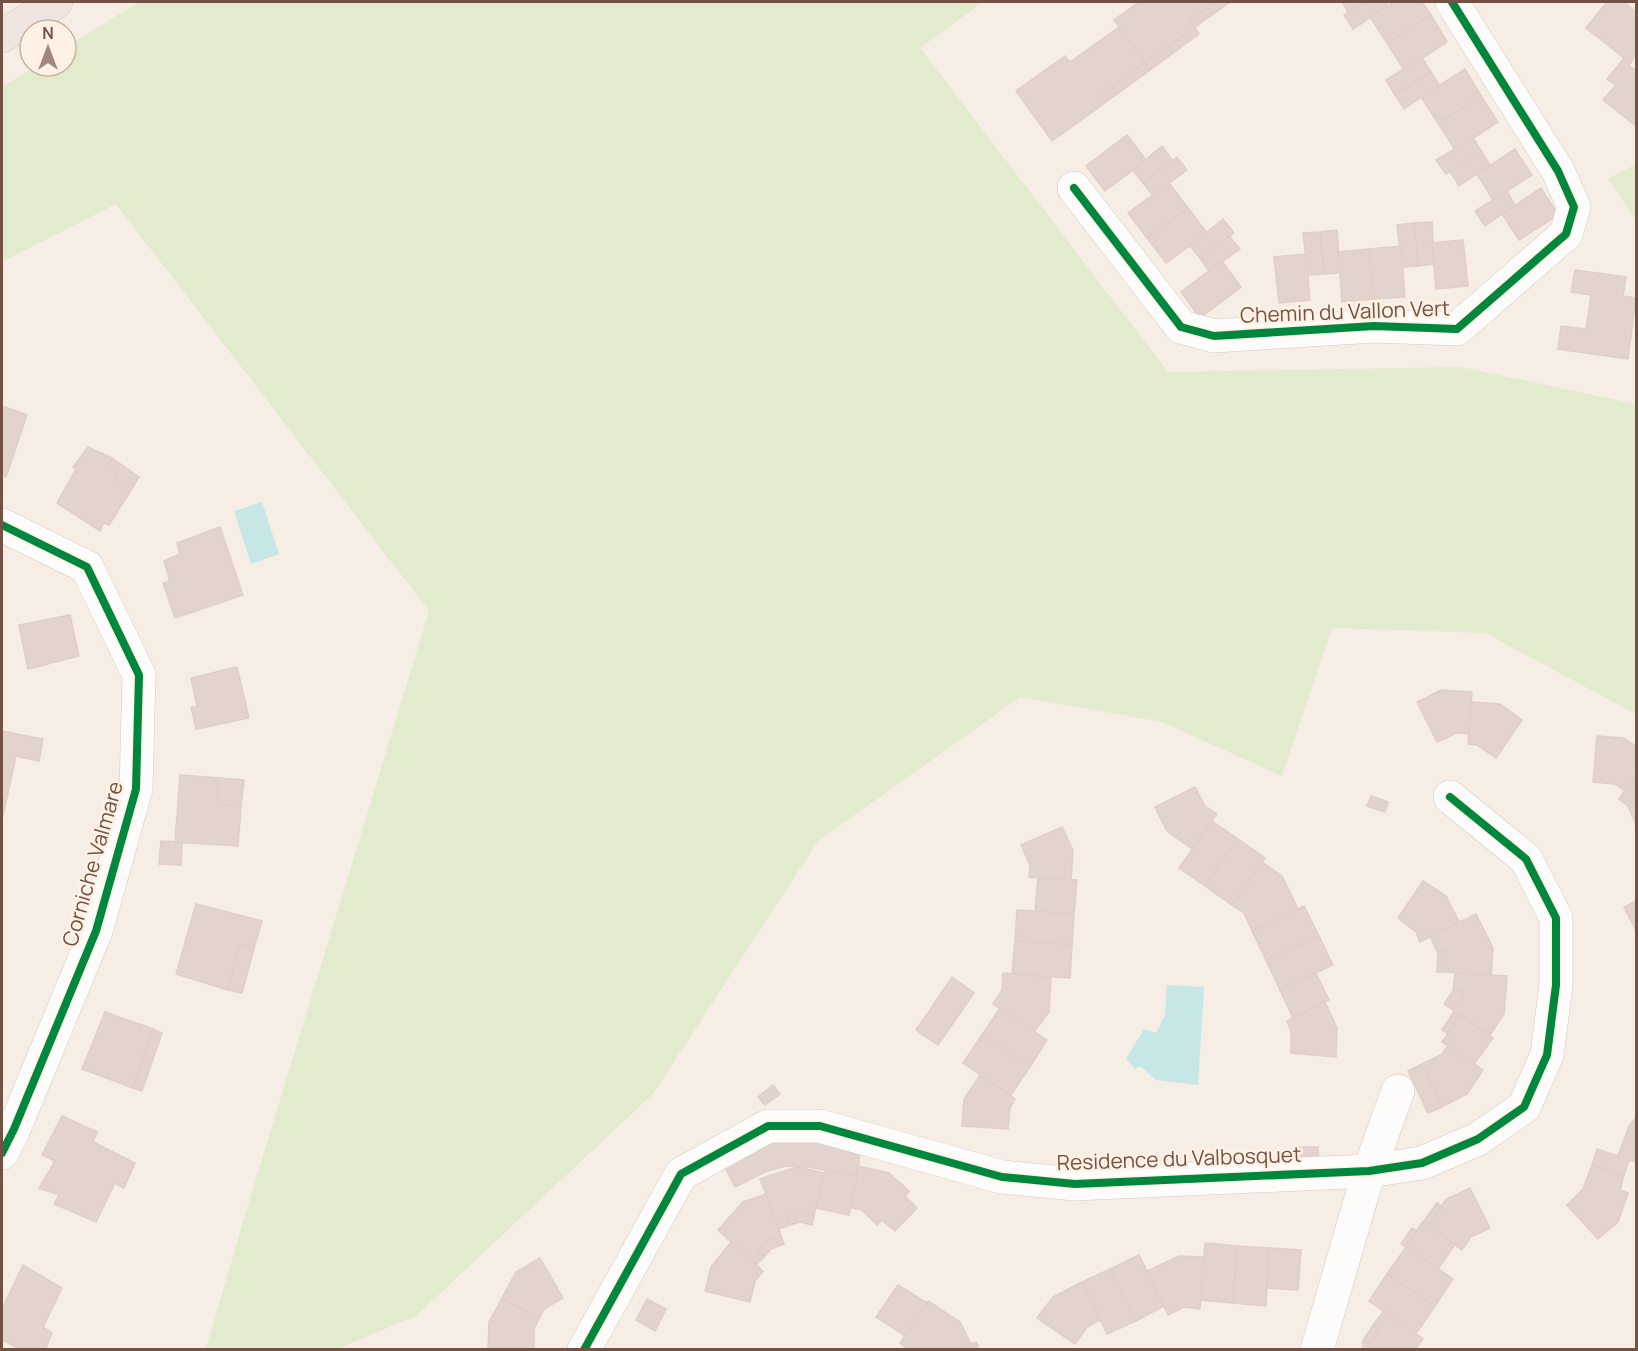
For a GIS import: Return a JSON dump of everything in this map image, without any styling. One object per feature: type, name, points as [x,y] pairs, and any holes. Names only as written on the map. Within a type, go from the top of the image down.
[{"type":"highway","points":[[2,36],[56,2]]},
{"type":"street","name":"Chemin du Vallon Vert","points":[[1074,188],[1181,327],[1214,336],[1374,326],[1456,329],[1566,234],[1574,207],[1558,171],[1452,2]]},
{"type":"street","name":"Corniche Valmare","points":[[2,525],[87,567],[139,675],[136,789],[96,931],[2,1153]]},
{"type":"street","name":"Residence du Valbosquet","points":[[584,1350],[681,1174],[768,1126],[820,1126],[1002,1177],[1075,1184],[1369,1171],[1422,1163],[1478,1139],[1524,1107],[1547,1055],[1556,985],[1556,918],[1526,859],[1450,797]]},
{"type":"street","points":[[1317,1350],[1369,1171],[1398,1091]]},
{"type":"green space","points":[[139,2],[983,2],[920,48],[1168,372],[1461,367],[1636,404],[1636,714],[1485,633],[1332,628],[1282,776],[1162,722],[1020,697],[818,841],[653,1094],[416,1316],[337,1349],[206,1349],[429,611],[116,204],[2,262],[2,87],[18,77],[78,78],[78,40]]},
{"type":"green space","points":[[1636,164],[1636,220],[1608,179]]},
{"type":"water","points":[[262,502],[279,554],[251,564],[234,511]]},
{"type":"water","points":[[1167,985],[1204,987],[1198,1085],[1156,1080],[1140,1066],[1135,1069],[1126,1059],[1144,1029],[1156,1033],[1165,1015]]},
{"type":"building","points":[[1139,2],[1216,2],[1190,21],[1195,27],[1145,63],[1114,20]]},
{"type":"building","points":[[1216,2],[1230,2],[1195,27],[1190,21]]},
{"type":"building","points":[[1342,2],[1365,2],[1348,12]]},
{"type":"building","points":[[1365,2],[1386,2],[1388,6],[1353,29],[1344,15]]},
{"type":"building","points":[[1394,2],[1422,2],[1431,15],[1387,43],[1370,17]]},
{"type":"building","points":[[1607,2],[1624,2],[1636,12],[1636,55],[1629,65],[1636,71],[1636,126],[1603,100],[1616,85],[1607,79],[1624,58],[1586,28]]},
{"type":"building","points":[[1431,15],[1447,42],[1404,70],[1387,43]]},
{"type":"building","points":[[1119,27],[1145,63],[1097,98],[1102,105],[1052,141],[1016,91],[1065,56],[1070,62]]},
{"type":"building","points":[[1195,27],[1199,34],[1150,70],[1145,63]]},
{"type":"building","points":[[1422,58],[1431,72],[1395,95],[1386,80]]},
{"type":"building","points":[[1145,63],[1150,70],[1102,105],[1097,98]]},
{"type":"building","points":[[1465,69],[1481,96],[1438,123],[1421,97]]},
{"type":"building","points":[[1431,72],[1439,85],[1404,109],[1395,95]]},
{"type":"building","points":[[1481,96],[1498,122],[1455,150],[1438,123]]},
{"type":"building","points":[[1127,135],[1146,160],[1105,191],[1086,166]]},
{"type":"building","points":[[1473,138],[1482,152],[1446,174],[1436,160]]},
{"type":"building","points":[[1162,146],[1172,160],[1143,183],[1133,170]]},
{"type":"building","points":[[1515,149],[1532,175],[1493,200],[1477,174]]},
{"type":"building","points":[[1482,152],[1490,165],[1459,186],[1450,171]]},
{"type":"building","points":[[1177,157],[1187,170],[1153,195],[1143,183]]},
{"type":"building","points":[[1169,183],[1188,208],[1147,238],[1128,213]]},
{"type":"building","points":[[1541,188],[1558,215],[1519,240],[1502,214]]},
{"type":"building","points":[[1507,191],[1515,205],[1485,226],[1475,211]]},
{"type":"building","points":[[1188,208],[1207,233],[1166,263],[1147,238]]},
{"type":"building","points":[[1223,219],[1234,233],[1200,258],[1190,246]]},
{"type":"building","points":[[1432,222],[1434,264],[1418,266],[1414,223]]},
{"type":"building","points":[[1414,223],[1418,266],[1402,267],[1397,225]]},
{"type":"building","points":[[1337,230],[1340,273],[1324,274],[1320,232]]},
{"type":"building","points":[[1320,232],[1324,274],[1308,275],[1303,233]]},
{"type":"building","points":[[1229,236],[1240,249],[1209,271],[1200,258]]},
{"type":"building","points":[[1463,240],[1468,286],[1436,289],[1432,243]]},
{"type":"building","points":[[1401,246],[1405,297],[1374,299],[1369,249]]},
{"type":"building","points":[[1369,249],[1374,299],[1342,302],[1338,252]]},
{"type":"building","points":[[1306,254],[1310,300],[1279,303],[1274,257]]},
{"type":"building","points":[[1222,261],[1241,287],[1200,318],[1181,292]]},
{"type":"building","points":[[1575,270],[1626,277],[1623,296],[1636,298],[1628,359],[1558,349],[1561,326],[1586,329],[1591,295],[1571,292]]},
{"type":"building","points":[[2,406],[27,415],[6,477],[2,476]]},
{"type":"building","points":[[88,447],[112,458],[108,468],[118,474],[114,483],[130,492],[109,525],[104,523],[100,531],[57,503],[76,469],[73,467]]},
{"type":"building","points":[[112,458],[139,477],[130,492],[114,483],[118,474],[108,468]]},
{"type":"building","points":[[220,527],[243,595],[175,618],[163,583],[170,581],[164,561],[180,554],[177,543]]},
{"type":"building","points":[[70,615],[79,656],[28,669],[19,625]]},
{"type":"building","points":[[237,667],[249,718],[196,729],[191,707],[197,707],[191,678]]},
{"type":"building","points":[[1441,690],[1472,692],[1469,734],[1457,733],[1437,742],[1417,702]]},
{"type":"building","points":[[1471,702],[1500,704],[1522,720],[1496,758],[1477,745],[1468,744]]},
{"type":"building","points":[[2,731],[43,739],[39,761],[16,756],[2,820]]},
{"type":"building","points":[[1597,736],[1623,738],[1636,746],[1636,774],[1625,791],[1615,784],[1593,782]]},
{"type":"building","points":[[1636,774],[1636,825],[1628,806],[1619,799]]},
{"type":"building","points":[[180,775],[219,778],[217,804],[241,806],[238,846],[175,842]]},
{"type":"building","points":[[219,778],[244,780],[241,806],[217,804]]},
{"type":"building","points":[[1195,787],[1205,806],[1217,814],[1192,849],[1167,831],[1155,807]]},
{"type":"building","points":[[1371,796],[1388,802],[1385,812],[1367,806]]},
{"type":"building","points":[[1212,821],[1238,839],[1205,886],[1179,868]]},
{"type":"building","points":[[1062,827],[1073,850],[1071,880],[1029,877],[1030,865],[1021,845]]},
{"type":"building","points":[[1238,839],[1265,858],[1232,905],[1205,886]]},
{"type":"building","points":[[161,841],[182,842],[181,865],[159,864]]},
{"type":"building","points":[[1262,862],[1282,876],[1298,909],[1252,931],[1244,913],[1232,905]]},
{"type":"building","points":[[1038,878],[1077,880],[1074,914],[1035,911]]},
{"type":"building","points":[[1423,881],[1446,896],[1459,922],[1420,942],[1416,932],[1398,918]]},
{"type":"building","points":[[1636,901],[1636,931],[1624,907]]},
{"type":"building","points":[[196,904],[262,921],[254,948],[240,944],[228,990],[176,974]]},
{"type":"building","points":[[1304,906],[1319,936],[1266,960],[1252,931]]},
{"type":"building","points":[[1017,910],[1074,914],[1072,945],[1015,941]]},
{"type":"building","points":[[1476,914],[1493,948],[1491,975],[1448,972],[1447,949],[1438,953],[1430,936]]},
{"type":"building","points":[[1319,936],[1333,965],[1280,990],[1266,960]]},
{"type":"building","points":[[1015,941],[1072,945],[1070,978],[1012,974]]},
{"type":"building","points":[[240,944],[254,948],[242,993],[228,990]]},
{"type":"building","points":[[1447,949],[1448,972],[1437,972],[1438,953]]},
{"type":"building","points":[[1003,973],[1051,977],[1049,1012],[1034,1032],[993,1004],[1002,990]]},
{"type":"building","points":[[1316,973],[1329,1000],[1293,1018],[1280,990]]},
{"type":"building","points":[[1455,973],[1507,976],[1504,1014],[1490,1035],[1453,1010],[1463,995],[1463,991],[1453,991]]},
{"type":"building","points":[[952,977],[974,993],[938,1045],[916,1030]]},
{"type":"building","points":[[1453,991],[1463,991],[1463,995],[1453,1010],[1444,1004]]},
{"type":"building","points":[[1325,1002],[1337,1028],[1336,1057],[1291,1053],[1291,1031],[1287,1021]]},
{"type":"building","points":[[1000,1008],[1047,1040],[1030,1067],[982,1035]]},
{"type":"building","points":[[1454,1011],[1460,1015],[1447,1033],[1442,1030]]},
{"type":"building","points":[[105,1012],[153,1029],[133,1088],[82,1069]]},
{"type":"building","points":[[1460,1015],[1493,1038],[1474,1064],[1442,1042]]},
{"type":"building","points":[[153,1029],[162,1033],[142,1091],[133,1088]]},
{"type":"building","points":[[982,1035],[1030,1067],[1011,1095],[963,1063]]},
{"type":"building","points":[[1448,1046],[1483,1070],[1467,1094],[1442,1107],[1422,1064],[1441,1055]]},
{"type":"building","points":[[1422,1064],[1442,1107],[1428,1113],[1408,1071]]},
{"type":"building","points":[[980,1075],[1015,1099],[1010,1108],[1008,1129],[962,1126],[964,1099]]},
{"type":"building","points":[[773,1085],[780,1094],[765,1105],[758,1097]]},
{"type":"building","points":[[62,1116],[97,1132],[93,1142],[135,1163],[124,1188],[115,1183],[96,1222],[54,1204],[59,1195],[39,1188],[55,1161],[42,1155]]},
{"type":"building","points":[[1636,1118],[1636,1162],[1629,1160],[1624,1175],[1592,1165],[1597,1149],[1618,1156],[1629,1126]]},
{"type":"building","points":[[783,1139],[812,1141],[860,1153],[857,1176],[808,1167],[786,1166],[767,1171],[735,1187],[723,1164],[758,1146]]},
{"type":"building","points":[[1300,1147],[1318,1147],[1319,1159],[1300,1160]]},
{"type":"building","points":[[1592,1165],[1624,1175],[1620,1190],[1628,1193],[1618,1222],[1598,1239],[1567,1205],[1583,1189]]},
{"type":"building","points":[[858,1166],[889,1173],[909,1191],[905,1196],[917,1208],[895,1231],[882,1220],[877,1225],[862,1210],[851,1208]]},
{"type":"building","points":[[797,1167],[824,1173],[814,1216],[800,1212],[787,1217],[790,1225],[779,1229],[760,1179]]},
{"type":"building","points":[[825,1170],[857,1176],[849,1215],[816,1208]]},
{"type":"building","points":[[1470,1188],[1490,1228],[1471,1237],[1462,1250],[1429,1226],[1446,1199]]},
{"type":"building","points":[[766,1194],[781,1235],[766,1241],[758,1250],[764,1257],[756,1265],[718,1230],[743,1202]]},
{"type":"building","points":[[1437,1203],[1442,1206],[1429,1226],[1423,1222]]},
{"type":"building","points":[[800,1212],[814,1216],[812,1225],[800,1222],[790,1225],[787,1217]]},
{"type":"building","points":[[1423,1221],[1455,1245],[1438,1269],[1406,1247]]},
{"type":"building","points":[[1412,1228],[1417,1231],[1406,1247],[1401,1244]]},
{"type":"building","points":[[781,1235],[784,1244],[771,1249],[764,1257],[758,1250],[766,1241]]},
{"type":"building","points":[[731,1242],[763,1271],[755,1281],[750,1302],[705,1291],[711,1267]]},
{"type":"building","points":[[1205,1243],[1237,1246],[1233,1303],[1200,1300]]},
{"type":"building","points":[[1237,1246],[1269,1248],[1266,1306],[1233,1303]]},
{"type":"building","points":[[1406,1247],[1453,1279],[1435,1306],[1387,1274]]},
{"type":"building","points":[[1269,1248],[1301,1250],[1298,1290],[1267,1288]]},
{"type":"building","points":[[1139,1255],[1164,1306],[1136,1321],[1110,1269]]},
{"type":"building","points":[[1179,1256],[1204,1257],[1200,1309],[1184,1307],[1168,1315],[1147,1271]]},
{"type":"building","points":[[540,1258],[563,1298],[544,1309],[539,1319],[502,1298],[516,1272]]},
{"type":"building","points":[[23,1265],[62,1288],[43,1327],[52,1333],[45,1350],[22,1350],[2,1340],[2,1309]]},
{"type":"building","points":[[1110,1269],[1136,1321],[1107,1334],[1082,1282]]},
{"type":"building","points":[[1387,1274],[1435,1306],[1416,1334],[1369,1301]]},
{"type":"building","points":[[1082,1282],[1100,1320],[1087,1327],[1075,1344],[1037,1318],[1053,1297]]},
{"type":"building","points":[[898,1285],[927,1303],[905,1336],[876,1317]]},
{"type":"building","points":[[502,1298],[539,1319],[534,1329],[534,1350],[488,1350],[489,1322]]},
{"type":"building","points":[[647,1299],[666,1309],[655,1331],[636,1320]]},
{"type":"building","points":[[928,1301],[960,1322],[971,1344],[960,1350],[925,1350],[922,1347],[920,1350],[909,1350],[900,1343]]},
{"type":"building","points":[[1384,1311],[1423,1339],[1415,1350],[1363,1350],[1363,1343],[1370,1344],[1380,1330],[1373,1325]]},
{"type":"building","points":[[1373,1325],[1380,1330],[1370,1344],[1363,1343],[1364,1339]]},
{"type":"building","points":[[976,1342],[980,1350],[960,1350],[971,1344]]},
{"type":"cycle path","points":[[1074,188],[1181,327],[1214,336],[1374,326],[1457,329],[1566,234],[1574,207],[1558,171],[1452,2]]},
{"type":"cycle path","points":[[2,525],[87,567],[139,675],[136,789],[96,931],[2,1153]]},
{"type":"cycle path","points":[[584,1350],[681,1174],[768,1126],[820,1126],[1002,1177],[1075,1184],[1369,1171],[1422,1163],[1478,1139],[1524,1107],[1547,1055],[1556,985],[1556,918],[1526,859],[1450,797]]}]
